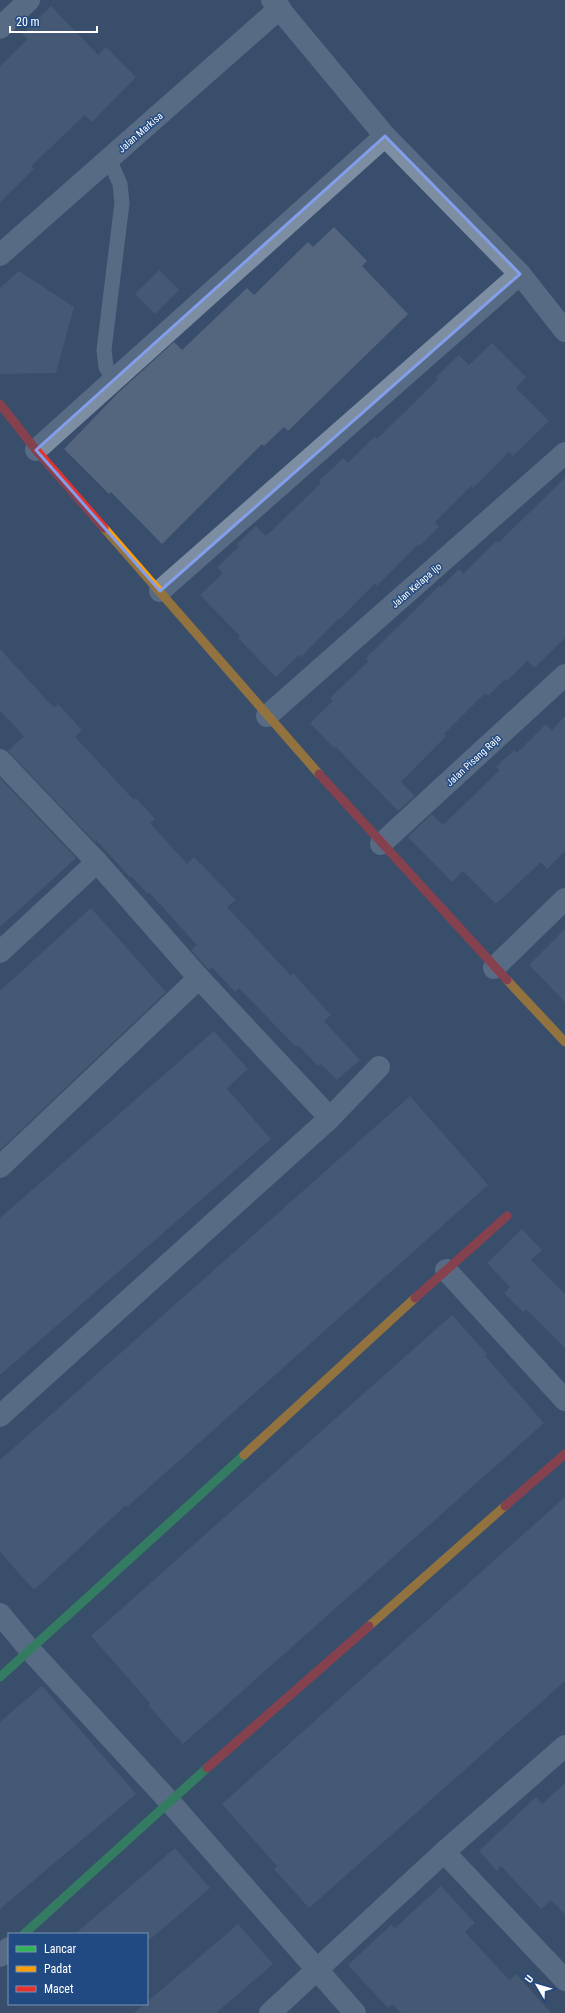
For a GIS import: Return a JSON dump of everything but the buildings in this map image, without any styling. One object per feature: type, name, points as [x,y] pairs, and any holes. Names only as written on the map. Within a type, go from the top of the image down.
[{"type":"street","points":[[0,28],[29,0]]},
{"type":"street","points":[[276,4],[385,136],[520,274],[565,331]]},
{"type":"street","name":"Jalan Markisa","points":[[0,255],[108,159],[276,4]]},
{"type":"street","points":[[36,450],[385,136]]},
{"type":"street","points":[[160,591],[520,274]]},
{"type":"street","points":[[0,404],[36,450],[267,716],[494,968],[565,1042]]},
{"type":"street","name":"Jalan Kelapa Ijo","points":[[267,716],[565,453]]},
{"type":"street","name":"Jalan Pisang Raja","points":[[381,844],[565,675]]},
{"type":"street","points":[[0,760],[97,862],[199,978],[330,1118]]},
{"type":"street","points":[[0,952],[97,862]]},
{"type":"street","points":[[494,968],[565,899]]},
{"type":"street","points":[[0,1167],[199,978]]},
{"type":"street","points":[[0,1416],[330,1118],[379,1067]]},
{"type":"street","points":[[0,1677],[507,1216]]},
{"type":"street","points":[[446,1270],[565,1400]]},
{"type":"street","points":[[25,1933],[169,1801],[565,1454]]},
{"type":"street","points":[[0,1614],[30,1650],[169,1801],[355,2013]]},
{"type":"street","points":[[270,2013],[444,1852],[565,1746]]},
{"type":"street","points":[[444,1852],[565,1980]]},
{"type":"street","points":[[0,1956],[8,1949]]},
{"type":"lane","points":[[108,159],[120,184],[122,203],[104,350],[106,367],[114,381]]},
{"type":"highlighted area","points":[[385,136],[520,274],[160,591],[36,450]]},
{"type":"traffic: fast","points":[[0,1677],[244,1455]]},
{"type":"traffic: fast","points":[[25,1933],[207,1768]]},
{"type":"traffic: slow","points":[[104,528],[319,774]]},
{"type":"traffic: slow","points":[[507,980],[565,1042]]},
{"type":"traffic: slow","points":[[244,1455],[415,1298]]},
{"type":"traffic: slow","points":[[369,1626],[505,1506]]},
{"type":"traffic: jam","points":[[0,404],[36,450],[104,528]]},
{"type":"traffic: jam","points":[[319,774],[507,980]]},
{"type":"traffic: jam","points":[[415,1298],[507,1216]]},
{"type":"traffic: jam","points":[[505,1506],[565,1454]]},
{"type":"traffic: jam","points":[[207,1768],[369,1626]]}]
